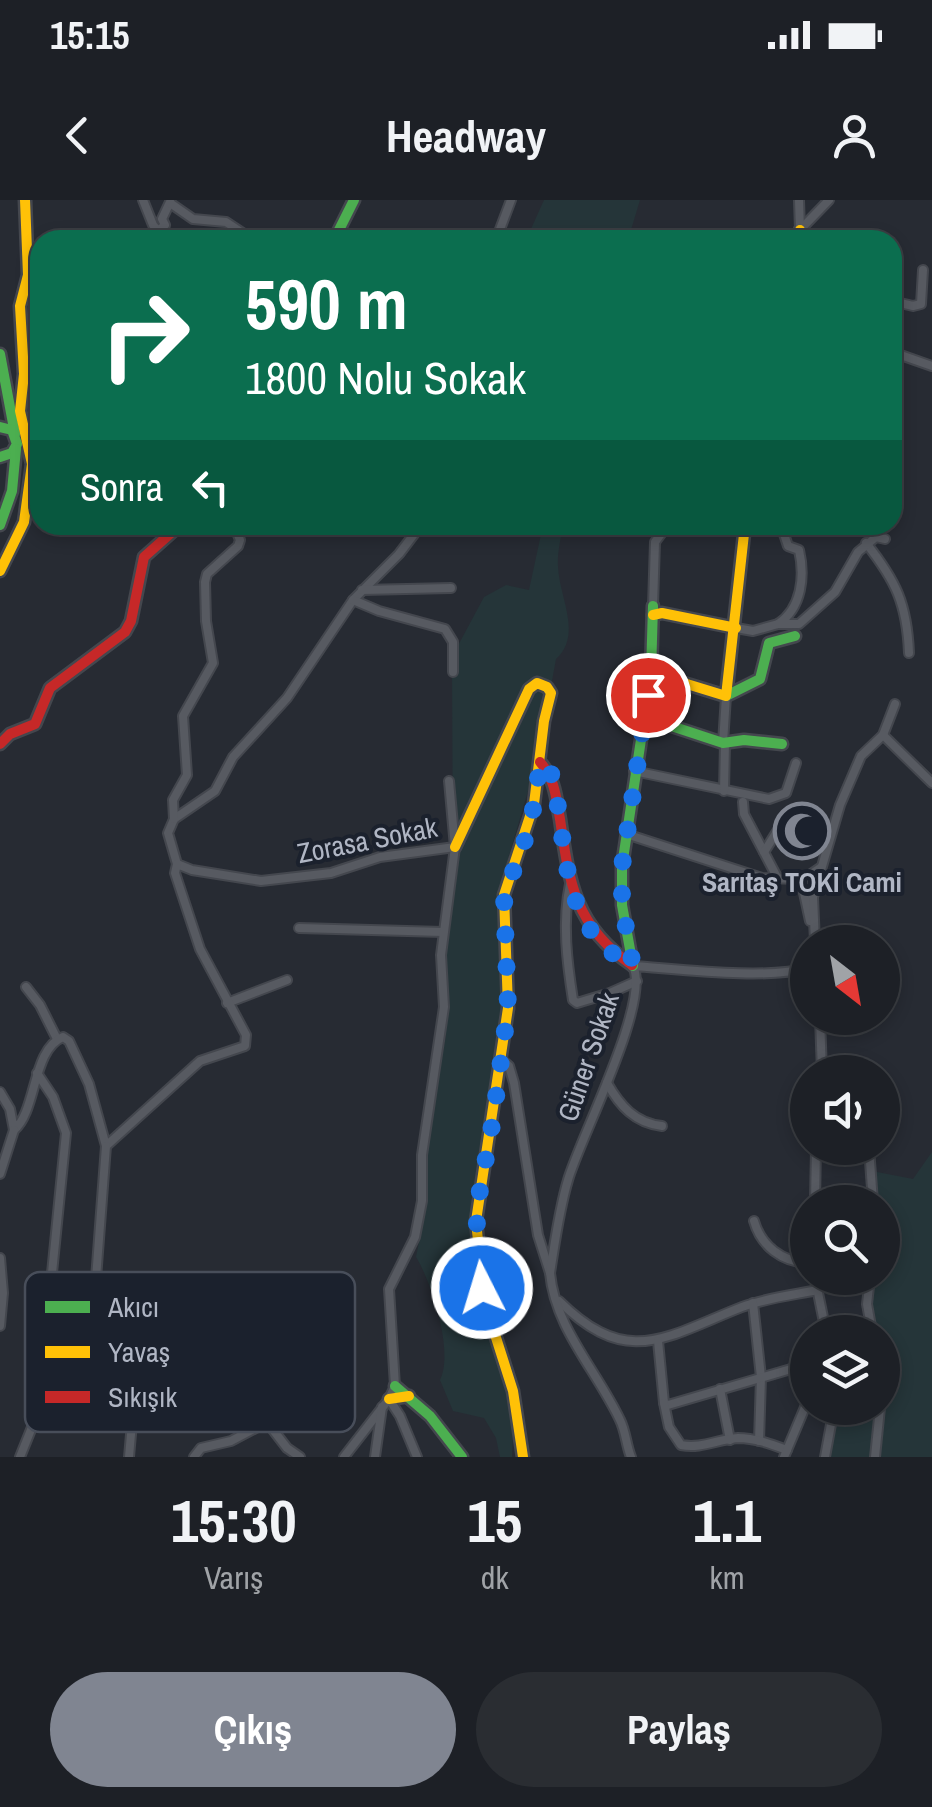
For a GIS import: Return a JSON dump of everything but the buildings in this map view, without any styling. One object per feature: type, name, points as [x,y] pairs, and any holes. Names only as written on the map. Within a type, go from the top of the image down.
[{"type":"street","points":[[25,200],[28,276],[20,306],[24,374],[20,411],[30,466]]},
{"type":"street","points":[[143,200],[157,230]]},
{"type":"street","points":[[339,230],[354,200]]},
{"type":"street","points":[[500,230],[511,200]]},
{"type":"street","points":[[798,200],[800,230]]},
{"type":"street","points":[[804,230],[829,200]]},
{"type":"street","points":[[162,230],[170,201],[193,219],[226,222],[238,230]]},
{"type":"street","points":[[902,303],[921,304],[922,270]]},
{"type":"street","points":[[0,354],[16,434],[12,491],[0,525]]},
{"type":"street","points":[[902,356],[932,366]]},
{"type":"street","points":[[0,427],[16,434]]},
{"type":"street","points":[[0,457],[16,449]]},
{"type":"street","points":[[0,571],[24,522],[30,479]]},
{"type":"street","points":[[0,744],[10,734],[35,724],[50,688],[125,632],[144,557],[169,535]]},
{"type":"street","points":[[106,1146],[200,1061],[245,1046],[246,1035],[200,949],[168,833],[174,819],[173,800],[187,775],[183,716],[212,663],[205,582],[207,574],[238,546],[238,535]]},
{"type":"street","points":[[174,819],[214,791],[233,757],[286,698],[353,600],[413,535]]},
{"type":"street","name":"Güner Sokak","points":[[631,1457],[620,1420],[572,1339],[550,1273],[566,1183],[607,1084],[637,981],[622,905],[634,771],[652,673],[655,542],[660,535]]},
{"type":"street","points":[[724,791],[726,696],[744,535]]},
{"type":"street","points":[[778,624],[794,608],[801,588],[798,550],[788,546],[784,535]]},
{"type":"street","points":[[653,610],[753,631],[778,624],[791,626],[808,618],[835,592],[866,544],[876,537],[884,539]]},
{"type":"street","points":[[866,544],[897,588],[906,617],[909,653]]},
{"type":"street","points":[[362,590],[451,588]]},
{"type":"street","points":[[353,600],[379,612],[445,628],[453,642],[453,672]]},
{"type":"street","points":[[652,673],[726,696],[760,680],[769,643],[795,636]]},
{"type":"street","points":[[455,847],[530,689],[537,683],[547,687],[550,694],[542,716],[535,802],[504,896],[508,1008],[476,1212],[484,1300],[513,1391],[523,1457]]},
{"type":"street","points":[[814,925],[813,896],[852,771],[871,744],[883,735],[895,704]]},
{"type":"street","points":[[644,717],[724,743],[744,740],[782,744]]},
{"type":"street","points":[[883,735],[932,784]]},
{"type":"street","points":[[540,762],[552,775],[577,908],[590,932],[614,956],[633,966],[681,970],[790,971]]},
{"type":"street","points":[[634,771],[754,798],[778,798],[786,793],[796,762]]},
{"type":"street","points":[[449,781],[455,847]]},
{"type":"street","points":[[742,802],[744,814],[777,877]]},
{"type":"street","points":[[764,852],[778,830],[804,818]]},
{"type":"street","points":[[626,834],[751,876],[809,878],[823,863]]},
{"type":"street","name":"Zorasa Sokak","points":[[177,864],[192,870],[261,880],[332,873],[380,857],[455,847],[443,932],[444,1007],[422,1154],[422,1201],[415,1237],[389,1288],[395,1386]]},
{"type":"street","points":[[797,878],[812,925]]},
{"type":"street","points":[[571,882],[566,906],[573,1000],[596,998],[637,981]]},
{"type":"street","points":[[299,928],[443,932]]},
{"type":"street","points":[[227,1002],[286,980]]},
{"type":"street","points":[[26,988],[40,1005],[56,1039]]},
{"type":"street","points":[[0,1174],[14,1130],[24,1120],[37,1073],[56,1039],[63,1037],[88,1084],[106,1146],[98,1272]]},
{"type":"street","points":[[501,1059],[509,1066],[514,1082],[538,1235],[550,1273]]},
{"type":"street","points":[[37,1073],[53,1097],[66,1133],[52,1272]]},
{"type":"street","points":[[607,1084],[623,1108],[649,1124],[662,1126]]},
{"type":"street","points":[[0,1092],[10,1109],[14,1130]]},
{"type":"street","points":[[754,1220],[759,1236],[769,1248],[790,1260]]},
{"type":"street","points":[[0,1258],[0,1326]]},
{"type":"street","points":[[557,1298],[579,1321],[612,1339],[658,1342],[753,1303],[793,1295]]},
{"type":"street","points":[[753,1303],[761,1376],[759,1440]]},
{"type":"street","points":[[658,1342],[669,1427],[682,1445],[698,1447],[730,1440],[759,1440],[785,1454],[797,1425]]},
{"type":"street","points":[[664,1404],[790,1369]]},
{"type":"street","points":[[344,1457],[395,1386],[430,1416],[462,1457]]},
{"type":"street","points":[[720,1389],[730,1440]]},
{"type":"street","points":[[386,1403],[409,1396]]},
{"type":"street","points":[[375,1457],[386,1403]]},
{"type":"street","points":[[386,1403],[400,1416],[417,1457]]},
{"type":"street","points":[[825,1457],[830,1425]]},
{"type":"street","points":[[875,1457],[878,1425]]},
{"type":"street","points":[[20,1457],[30,1432]]},
{"type":"street","points":[[129,1457],[131,1432]]},
{"type":"street","points":[[194,1457],[201,1448],[232,1441],[249,1432]]},
{"type":"street","points":[[275,1432],[300,1457]]},
{"type":"street","points":[[817,1457],[828,1436]]},
{"type":"shaded area","points":[[544,200],[640,200],[631,230],[530,230]]},
{"type":"shaded area","points":[[541,535],[561,535],[558,566],[568,615],[568,638],[556,659],[538,757],[501,883],[506,971],[472,1283],[497,1332],[513,1434],[512,1457],[500,1457],[496,1438],[484,1418],[453,1411],[440,1380],[444,1353],[439,1318],[416,1257],[426,1207],[425,1154],[446,1035],[442,941],[453,864],[454,653],[484,597],[506,585],[529,590]]},
{"type":"shaded area","points":[[932,1152],[932,1457],[828,1457],[833,1425],[900,1425],[900,1315],[869,1315],[868,1295],[900,1295],[900,1185],[867,1185],[867,1170],[913,1179]]},
{"type":"traffic: fast","points":[[339,230],[354,200]]},
{"type":"traffic: fast","points":[[0,354],[15,434]]},
{"type":"traffic: fast","points":[[0,427],[12,430],[17,444],[12,453],[0,457]]},
{"type":"traffic: fast","points":[[0,525],[12,491],[16,449]]},
{"type":"traffic: fast","points":[[633,966],[622,905],[622,866],[651,673],[653,606]]},
{"type":"traffic: fast","points":[[726,696],[760,679],[769,643],[795,636]]},
{"type":"traffic: fast","points":[[644,717],[723,743],[744,740],[782,744]]},
{"type":"traffic: fast","points":[[395,1386],[430,1416],[462,1457]]},
{"type":"traffic: slow","points":[[25,200],[28,275],[20,306],[24,374],[20,411],[30,455]]},
{"type":"traffic: slow","points":[[0,571],[24,522],[30,478]]},
{"type":"traffic: slow","points":[[651,673],[726,696],[744,535]]},
{"type":"traffic: slow","points":[[653,615],[662,613],[736,628]]},
{"type":"traffic: slow","points":[[455,847],[529,689],[537,683],[547,687],[551,693],[534,804],[504,895],[508,1008],[476,1221],[484,1300],[513,1391],[523,1457]]},
{"type":"traffic: slow","points":[[389,1399],[409,1396]]},
{"type":"traffic: jam","points":[[0,744],[10,734],[35,724],[50,688],[125,632],[131,621],[144,557],[169,535]]},
{"type":"traffic: jam","points":[[540,762],[554,789],[578,901],[598,935],[632,965]]},
{"type":"place","name":"Sarıtaş TOKİ Cami","points":[[802,831]]},
{"type":"route","points":[[482,1288],[476,1212],[508,1008],[504,896],[525,840],[540,762],[547,766],[555,786],[571,882],[582,920],[600,944],[633,966],[622,905],[622,866],[648,695]]}]
